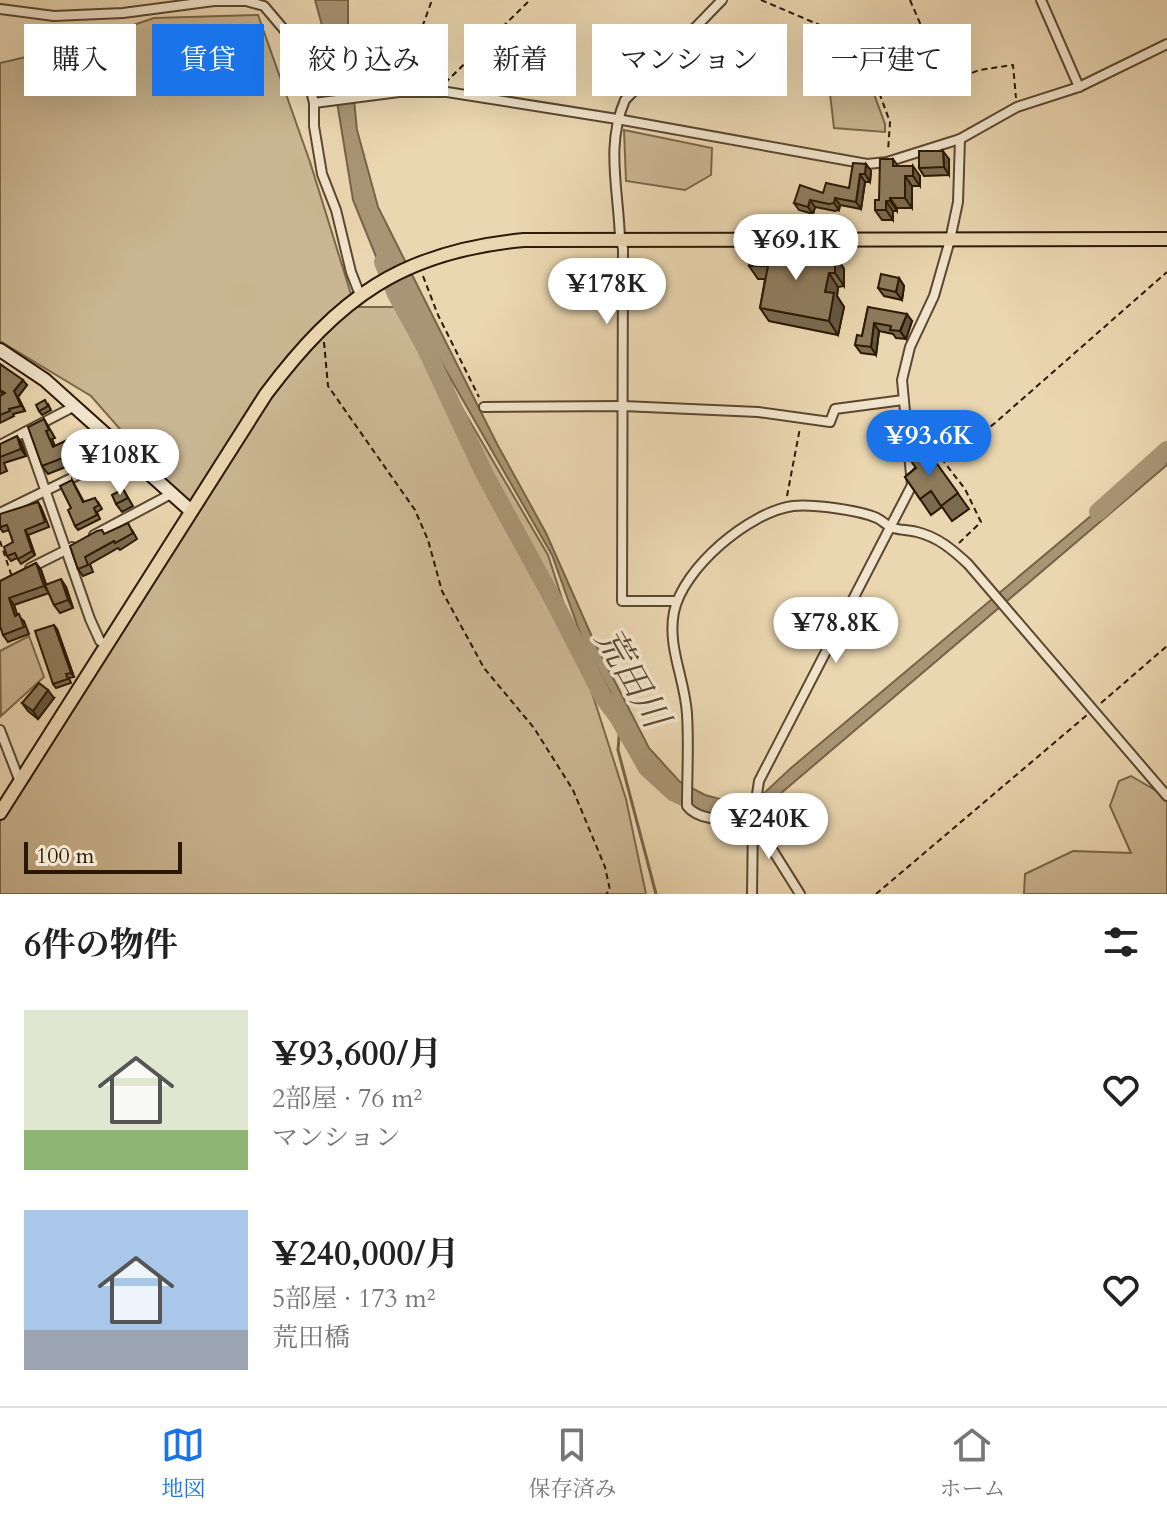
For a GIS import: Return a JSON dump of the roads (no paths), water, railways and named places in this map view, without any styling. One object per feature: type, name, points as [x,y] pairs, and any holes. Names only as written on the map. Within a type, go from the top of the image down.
[{"type":"main road","points":[[0,813],[266,394],[294,357],[323,325],[360,295],[418,264],[488,243],[524,240],[1167,239]]},
{"type":"street","points":[[677,601],[622,601],[623,248],[613,143],[617,119],[625,100],[722,0]]},
{"type":"street","points":[[1041,0],[1079,87]]},
{"type":"street","points":[[0,9],[54,16],[123,13],[214,1],[246,1],[264,6],[292,39],[305,65],[314,103],[314,126],[322,174],[336,210],[351,272],[360,295]]},
{"type":"street","points":[[314,103],[399,92],[436,92],[617,119],[853,162],[887,162],[960,139],[1017,107],[1079,87],[1167,44]]},
{"type":"street","points":[[752,894],[755,791],[912,485],[902,380],[910,347],[934,296],[950,240],[958,202],[960,139]]},
{"type":"street","points":[[0,350],[29,367],[191,511]]},
{"type":"street","points":[[484,407],[623,406],[758,412],[830,422],[835,409],[903,400]]},
{"type":"street","points":[[0,445],[75,406]]},
{"type":"street","points":[[25,432],[90,619],[100,641],[108,645]]},
{"type":"street","points":[[0,513],[125,452]]},
{"type":"street","points":[[12,577],[171,494]]},
{"type":"street","points":[[800,894],[753,822],[709,817],[692,812],[687,806],[687,715],[673,641],[677,601],[689,577],[717,547],[754,523],[785,508],[807,506],[877,518],[890,527],[933,537],[952,549],[1167,796]]},
{"type":"street","points":[[0,730],[20,782]]},
{"type":"waterway","name":"荒田川","points":[[383,262],[484,473],[603,697],[647,768],[673,792],[703,806],[717,808]]},
{"type":"waterway","name":"荒田川","points":[[1098,512],[1167,450]]},
{"type":"waterway","points":[[620,724],[618,750],[656,894]]}]
